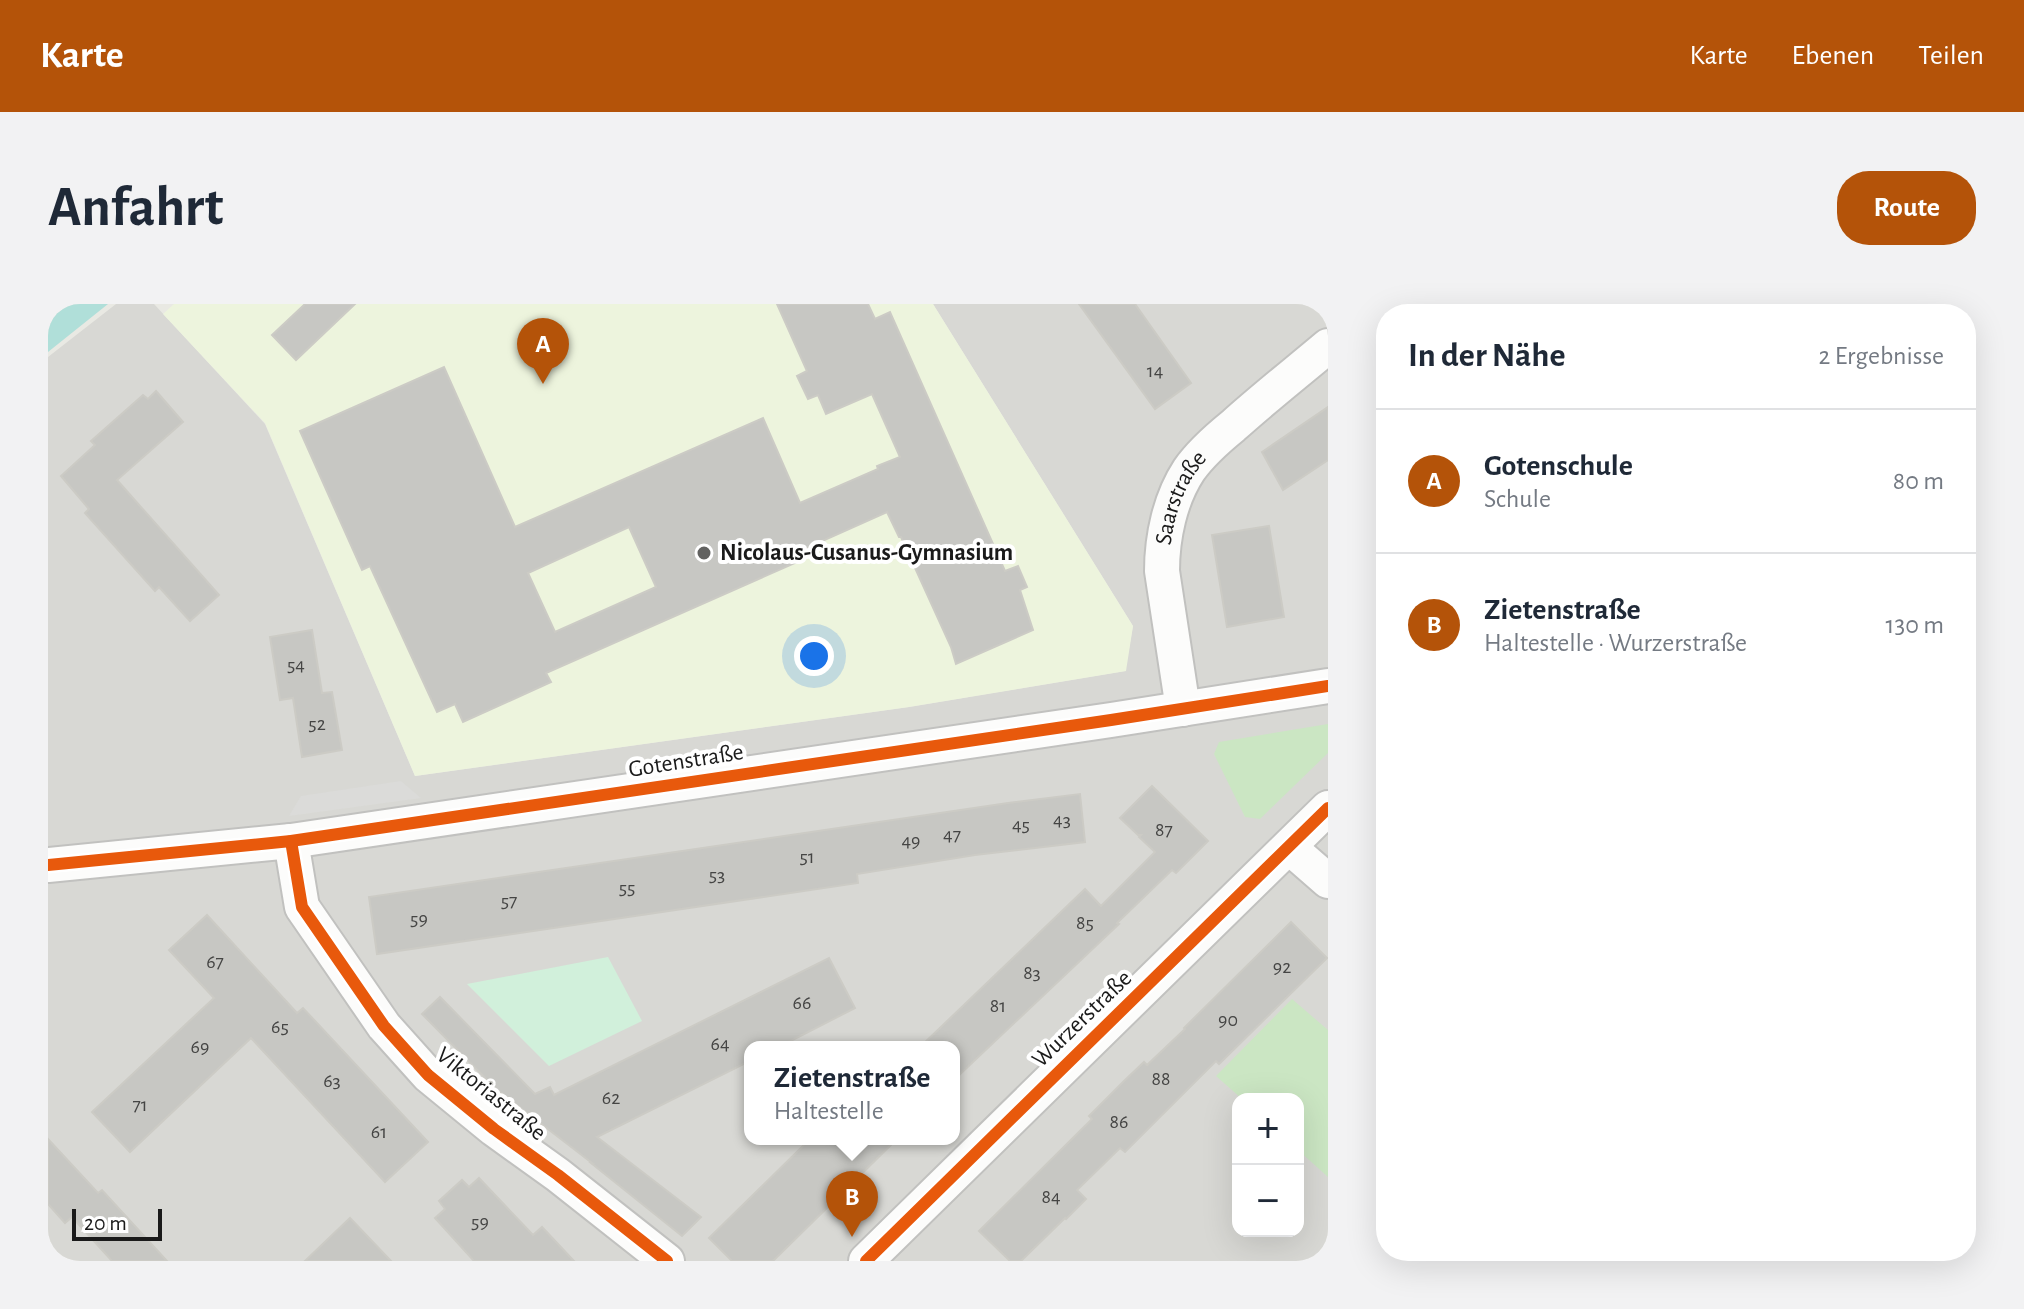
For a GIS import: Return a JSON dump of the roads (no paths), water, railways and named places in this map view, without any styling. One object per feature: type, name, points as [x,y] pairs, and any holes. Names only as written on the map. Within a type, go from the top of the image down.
[{"type":"street","name":"Saarstraße","points":[[1183,709],[1162,571],[1165,535],[1175,498],[1189,470],[1207,448],[1328,346]]},
{"type":"street","name":"Gotenstraße","points":[[48,865],[291,841],[1328,686]]},
{"type":"street","name":"Wurzerstraße","points":[[866,1261],[1328,808]]},
{"type":"street","name":"Viktoriastraße","points":[[291,841],[302,907],[384,1026],[428,1075],[667,1261]]},
{"type":"street","points":[[1289,847],[1328,881]]},
{"type":"place","name":"Gotenschule","points":[[543,384]]},
{"type":"place","name":"Nicolaus-Cusanus-Gymnasium","points":[[704,553]]},
{"type":"place","name":"Zietenstraße","points":[[852,1237]]}]
